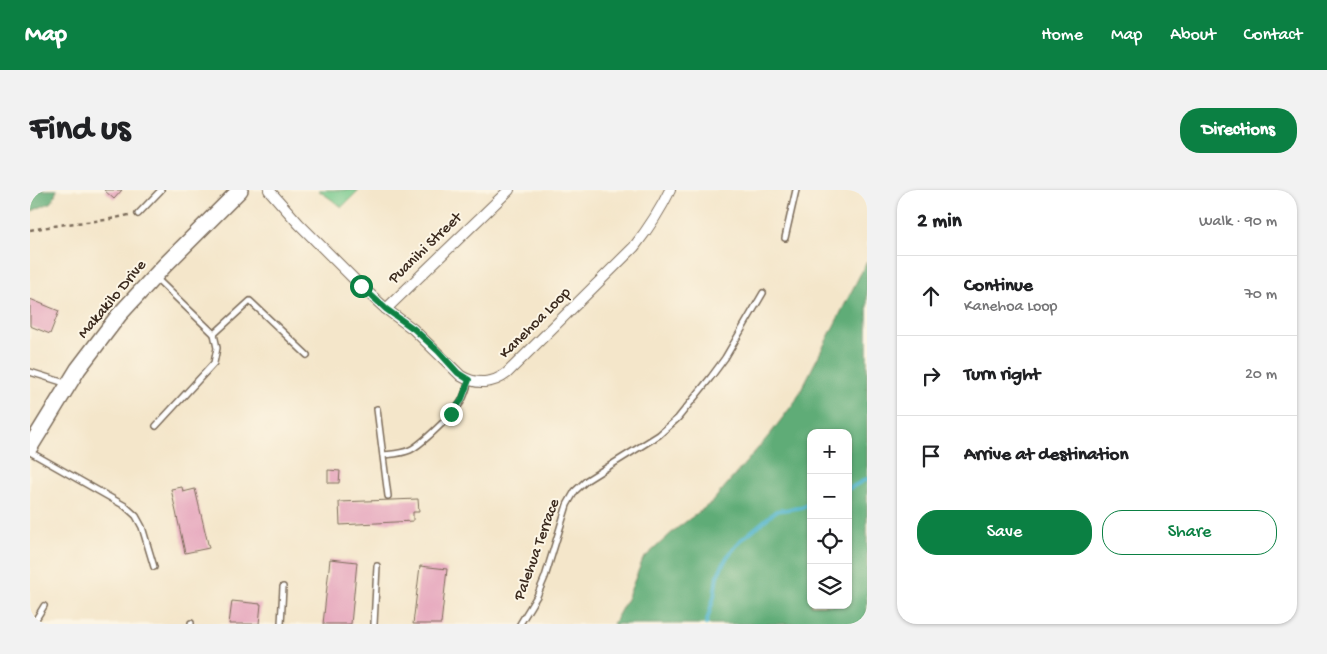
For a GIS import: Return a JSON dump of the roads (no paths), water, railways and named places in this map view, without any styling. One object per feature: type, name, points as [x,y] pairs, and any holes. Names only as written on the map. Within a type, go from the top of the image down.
[{"type":"main road","name":"Makakilo Drive","points":[[30,447],[78,369],[119,315],[240,190]]},
{"type":"street","points":[[269,190],[299,224],[361,286],[386,309],[414,329],[458,373],[469,380]]},
{"type":"street","name":"Puanihi Street","points":[[386,309],[509,190]]},
{"type":"street","name":"Kanehoa Loop","points":[[469,380],[487,382],[496,380],[507,373],[634,247],[650,227],[670,190]]},
{"type":"lane","points":[[138,214],[161,190]]},
{"type":"lane","points":[[785,238],[796,190]]},
{"type":"lane","points":[[154,277],[214,334],[217,344],[214,362],[156,426]]},
{"type":"lane","name":"Palehua Terrace","points":[[520,624],[537,596],[545,577],[567,505],[575,491],[587,480],[659,435],[678,418],[725,358],[763,293]]},
{"type":"lane","points":[[214,334],[250,301],[307,355]]},
{"type":"lane","points":[[30,372],[68,384]]},
{"type":"lane","points":[[383,455],[404,452],[420,444],[456,408],[469,380]]},
{"type":"lane","points":[[377,409],[388,496]]},
{"type":"lane","points":[[30,452],[124,506],[136,516],[142,527],[154,567]]},
{"type":"lane","points":[[374,624],[377,566]]},
{"type":"lane","points":[[281,624],[283,587]]},
{"type":"lane","points":[[33,624],[44,606]]},
{"type":"waterway","points":[[852,487],[867,479]]},
{"type":"waterway","points":[[706,624],[714,597],[717,576],[727,557],[741,540],[776,511],[807,505]]}]
